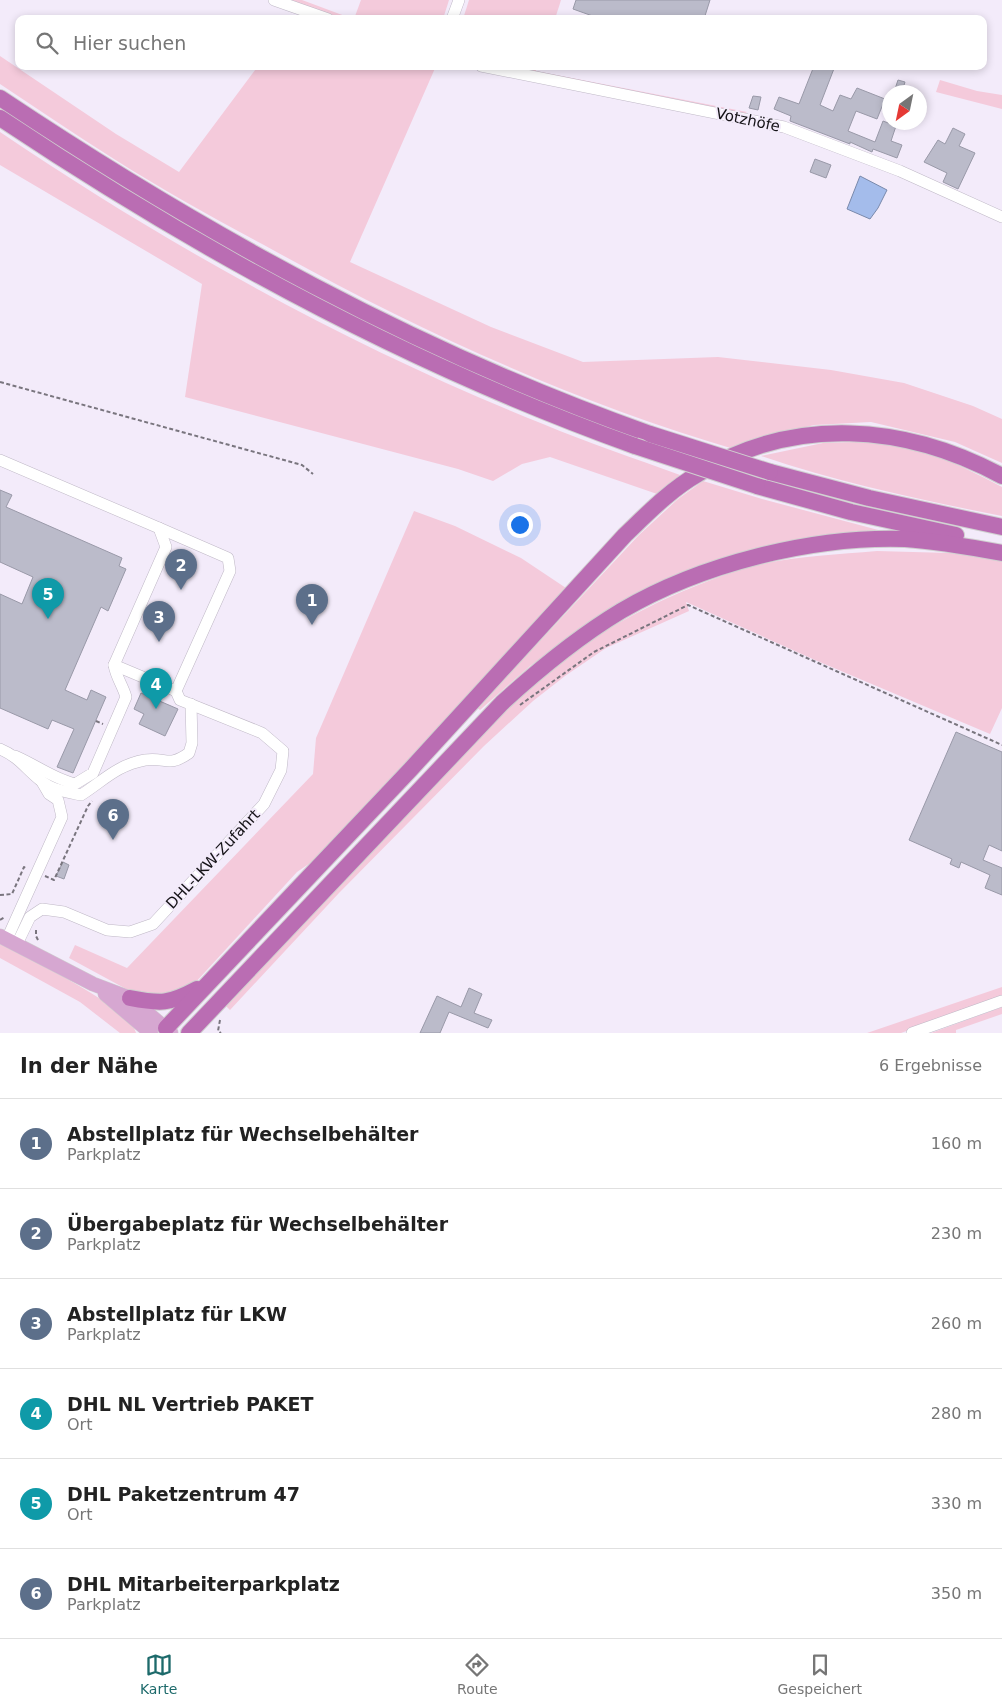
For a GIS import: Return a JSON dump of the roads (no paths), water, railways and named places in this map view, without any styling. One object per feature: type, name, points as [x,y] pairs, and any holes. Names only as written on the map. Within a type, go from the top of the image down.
[{"type":"highway","points":[[0,98],[170,206],[332,296],[485,369],[650,434],[770,472],[869,498],[1002,527]]},
{"type":"highway","points":[[0,118],[167,224],[320,309],[474,383],[635,446],[757,486],[858,513],[1002,544]]},
{"type":"highway","points":[[162,1032],[410,770],[616,545],[658,504],[696,474],[729,457],[772,443],[807,436],[850,433],[897,437],[931,445],[962,456],[1002,476]]},
{"type":"highway","points":[[189,1033],[502,703],[564,650],[626,608],[705,573],[757,558],[812,546],[902,539],[1002,553]]},
{"type":"highway","points":[[130,998],[159,1003],[172,1000],[210,982]]},
{"type":"main road","points":[[8,940],[93,984],[130,998],[162,1032]]},
{"type":"main road","points":[[93,984],[162,1032]]},
{"type":"street","points":[[274,0],[317,15]]},
{"type":"street","points":[[453,15],[459,0]]},
{"type":"street","name":"Votzhöfe","points":[[501,70],[784,127],[900,171],[1002,217]]},
{"type":"street","points":[[0,460],[228,558],[230,571],[176,691]]},
{"type":"street","points":[[0,749],[40,767],[58,780],[76,784],[94,773],[126,697],[122,685],[116,676],[114,665],[166,546],[159,528]]},
{"type":"street","points":[[41,781],[59,791],[91,795],[112,771],[146,760],[177,762],[189,753],[192,743],[191,704],[180,700],[176,691],[114,665]]},
{"type":"street","name":"DHL-LKW-Zufahrt","points":[[25,919],[42,909],[64,912],[107,930],[130,932],[153,924],[264,804],[281,770],[283,751],[262,733],[191,704]]},
{"type":"street","points":[[8,940],[25,919],[37,873],[62,817],[58,800],[49,794],[41,781],[16,756]]},
{"type":"street","points":[[912,1033],[1002,1001]]},
{"type":"water","points":[[860,176],[887,190],[870,219],[847,209]]},
{"type":"place","name":"Übergabeplatz für Wechselbehälter","points":[[181,590]]},
{"type":"place","name":"DHL Paketzentrum 47","points":[[48,619]]},
{"type":"place","name":"Abstellplatz für Wechselbehälter","points":[[312,625]]},
{"type":"place","name":"Abstellplatz für LKW","points":[[159,642]]},
{"type":"place","name":"DHL NL Vertrieb PAKET","points":[[156,709]]},
{"type":"place","name":"DHL Mitarbeiterparkplatz","points":[[113,840]]}]
